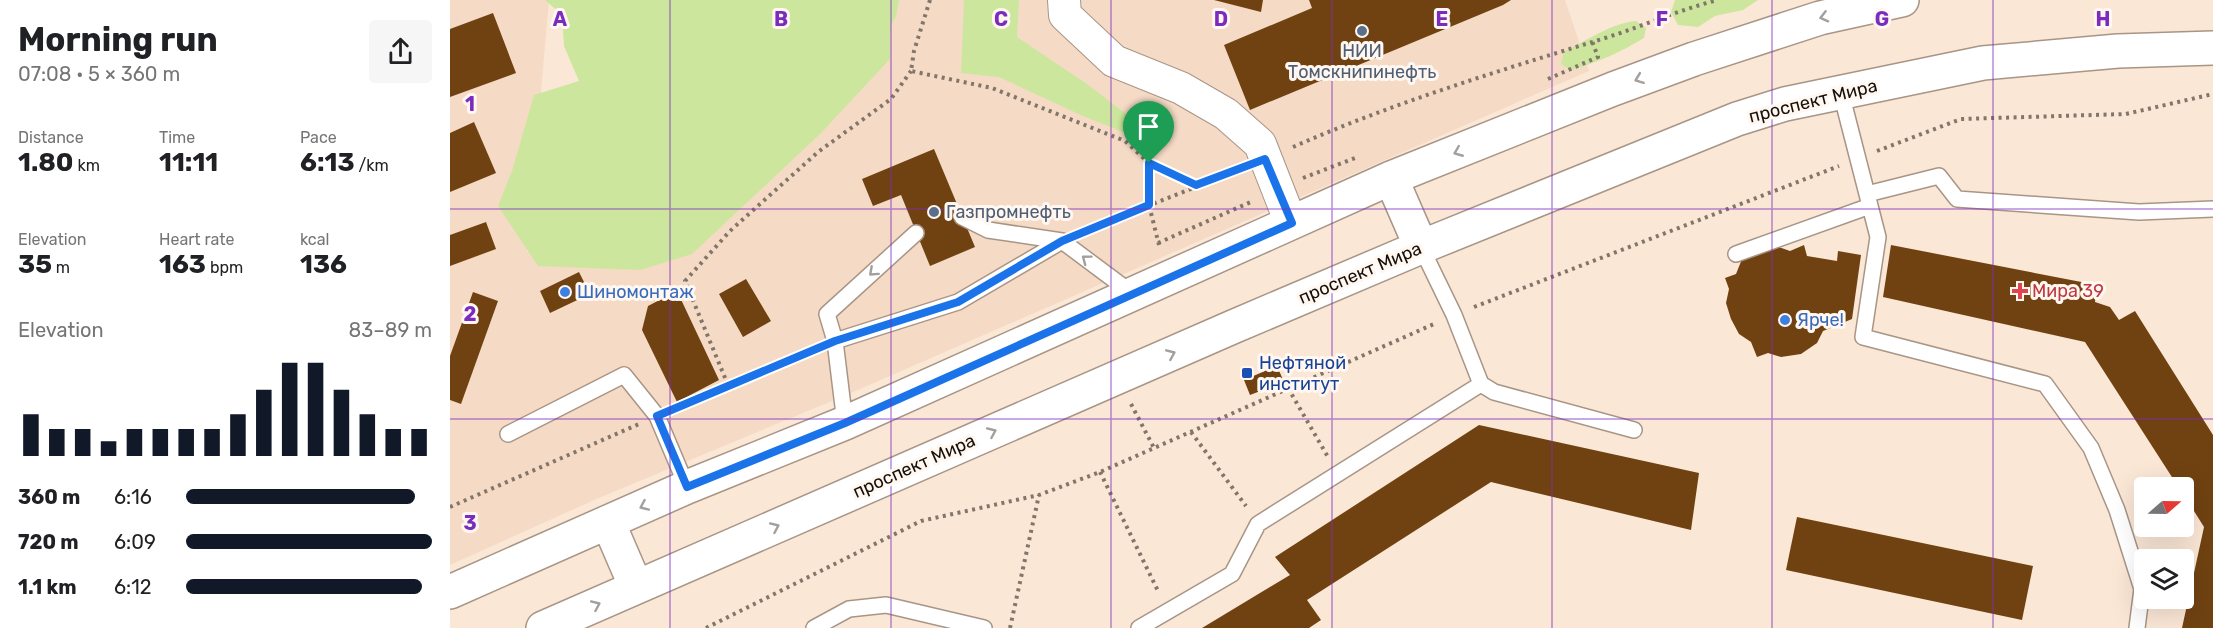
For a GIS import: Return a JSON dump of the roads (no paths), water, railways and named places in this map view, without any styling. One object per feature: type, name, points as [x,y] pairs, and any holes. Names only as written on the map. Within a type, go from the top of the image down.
[{"type":"main road","points":[[450,592],[687,487],[845,423],[1391,178],[1694,59],[1820,18],[1902,0]]},
{"type":"main road","name":"проспект Мира","points":[[543,628],[1420,247],[1737,120],[1785,104],[1983,63],[2118,51],[2213,48]]},
{"type":"main road","points":[[1391,178],[1420,247]]},
{"type":"main road","points":[[608,522],[636,587]]},
{"type":"street","points":[[1064,0],[1065,15],[1114,61],[1181,88],[1226,114],[1260,144],[1292,223]]},
{"type":"lane","points":[[1840,93],[1878,237],[1863,337],[2044,384],[2091,448],[2117,510],[2142,589],[2137,628]]},
{"type":"lane","points":[[1736,254],[1869,200],[1939,176],[1957,199],[2139,212],[2213,209]]},
{"type":"lane","points":[[962,217],[988,230],[1062,241],[1133,294]]},
{"type":"lane","points":[[845,423],[835,341],[828,314],[916,233]]},
{"type":"lane","points":[[835,341],[958,302],[1062,241]]},
{"type":"lane","points":[[1420,247],[1454,315],[1481,384],[1494,392],[1634,430]]},
{"type":"lane","points":[[508,434],[624,375],[657,416],[687,487]]},
{"type":"lane","points":[[1139,628],[1232,574],[1258,524],[1481,384]]},
{"type":"lane","points":[[814,628],[849,609],[886,605],[984,628]]},
{"type":"place","name":"НИИ Томскнипинефть","points":[[1362,31]]},
{"type":"place","name":"Газпромнефть","points":[[934,212]]},
{"type":"place","name":"Мира 39","points":[[2020,291]]},
{"type":"place","name":"Шиномонтаж","points":[[565,292]]},
{"type":"place","name":"Ярче!","points":[[1785,320]]},
{"type":"place","name":"Нефтяной институт","points":[[1247,373]]}]
